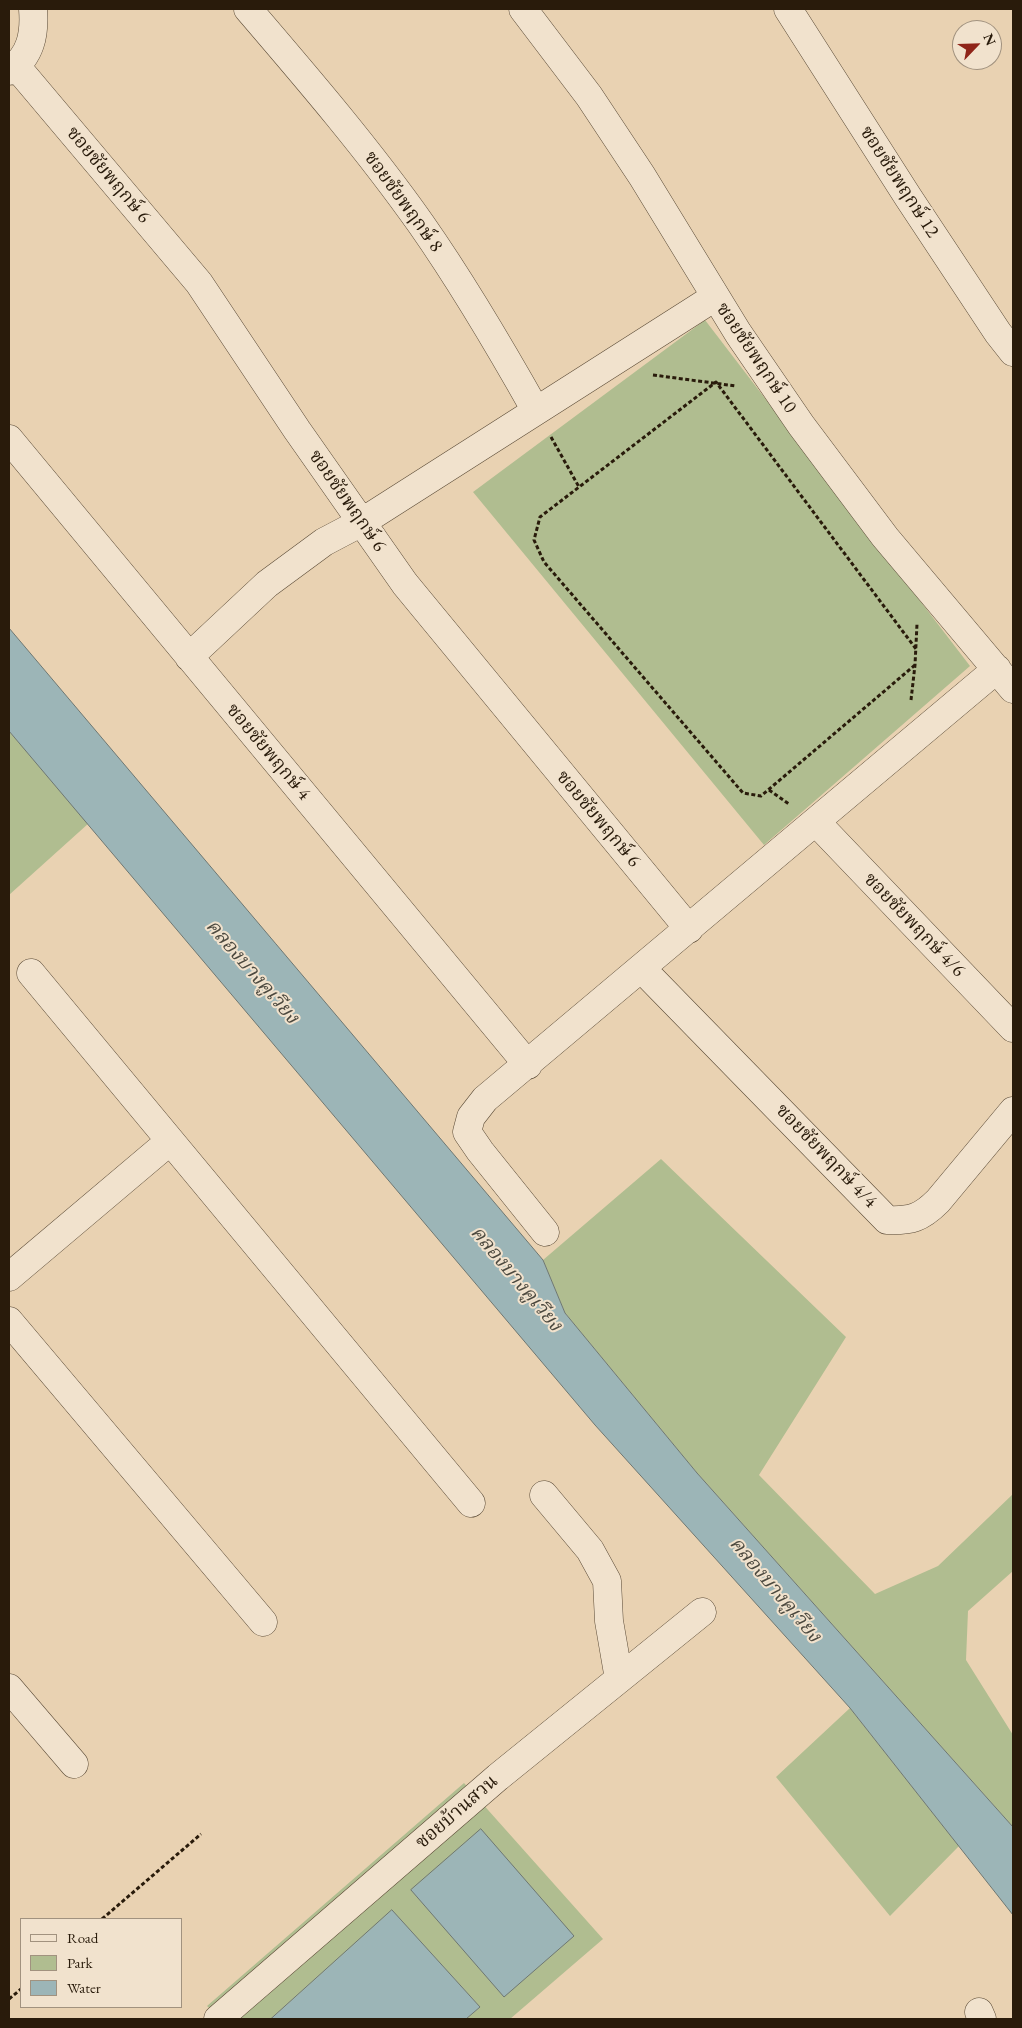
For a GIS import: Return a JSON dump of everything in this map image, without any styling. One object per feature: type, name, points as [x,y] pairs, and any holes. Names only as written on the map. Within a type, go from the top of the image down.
[{"type":"street","points":[[12,69],[29,49],[34,29],[33,9]]},
{"type":"street","name":"ซอยชัยพฤกษ์ 8","points":[[248,9],[330,105],[421,224],[491,332],[536,410]]},
{"type":"street","name":"ซอยชัยพฤกษ์ 10","points":[[524,9],[600,112],[642,176],[715,297],[779,394],[884,537],[1005,679]]},
{"type":"street","name":"ซอยชัยพฤกษ์ 12","points":[[788,9],[908,197],[998,333],[1013,352]]},
{"type":"street","name":"ซอยชัยพฤกษ์ 6","points":[[12,69],[199,283],[297,430],[412,592],[689,929]]},
{"type":"street","points":[[189,656],[267,584],[324,542],[362,522],[715,297]]},
{"type":"street","name":"ซอยชัยพฤกษ์ 4","points":[[9,439],[528,1065]]},
{"type":"street","points":[[545,1232],[467,1132],[471,1117],[485,1099],[906,747],[1005,679]]},
{"type":"street","name":"ซอยชัยพฤกษ์ 4/6","points":[[816,822],[1013,1028]]},
{"type":"street","name":"ซอยชัยพฤกษ์ 4/4","points":[[642,968],[887,1220],[906,1220],[925,1214],[1013,1111]]},
{"type":"street","points":[[31,973],[471,1503]]},
{"type":"street","points":[[9,1277],[170,1141]]},
{"type":"street","points":[[9,1321],[263,1622]]},
{"type":"street","points":[[544,1495],[590,1550],[607,1581],[609,1621],[619,1679]]},
{"type":"street","name":"ซอยบ้านสวน","points":[[218,2019],[498,1777],[702,1612]]},
{"type":"street","points":[[9,1688],[74,1764]]},
{"type":"path","points":[[650,374],[716,382],[779,394]]},
{"type":"path","points":[[716,382],[540,517],[534,540],[544,562],[743,793],[762,796],[915,665]]},
{"type":"path","points":[[716,382],[916,649]]},
{"type":"path","points":[[536,410],[579,487]]},
{"type":"path","points":[[906,747],[915,665],[918,576]]},
{"type":"path","points":[[103,1918],[201,1834]]},
{"type":"path","points":[[9,1999],[20,1990]]},
{"type":"green space","points":[[705,320],[970,666],[764,845],[473,492]]},
{"type":"green space","points":[[9,731],[89,823],[9,895]]},
{"type":"green space","points":[[661,1159],[846,1337],[759,1475],[875,1594],[938,1566],[1013,1494],[1013,1571],[968,1611],[966,1660],[1013,1735],[1013,1827],[697,1473],[565,1313],[543,1260]]},
{"type":"green space","points":[[850,1708],[959,1846],[890,1916],[776,1777]]},
{"type":"green space","points":[[464,1783],[603,1939],[510,2019],[466,2019],[480,2007],[392,1911],[271,2019],[221,2019],[207,2006]]},
{"type":"water","name":"คลองบางคูเวียง","points":[[9,628],[543,1260],[565,1313],[697,1473],[1013,1827],[1013,1915],[850,1708],[595,1425],[9,731]]},
{"type":"water","points":[[481,1829],[574,1936],[504,1997],[411,1890]]},
{"type":"water","points":[[392,1910],[480,2007],[466,2019],[271,2019]]}]
